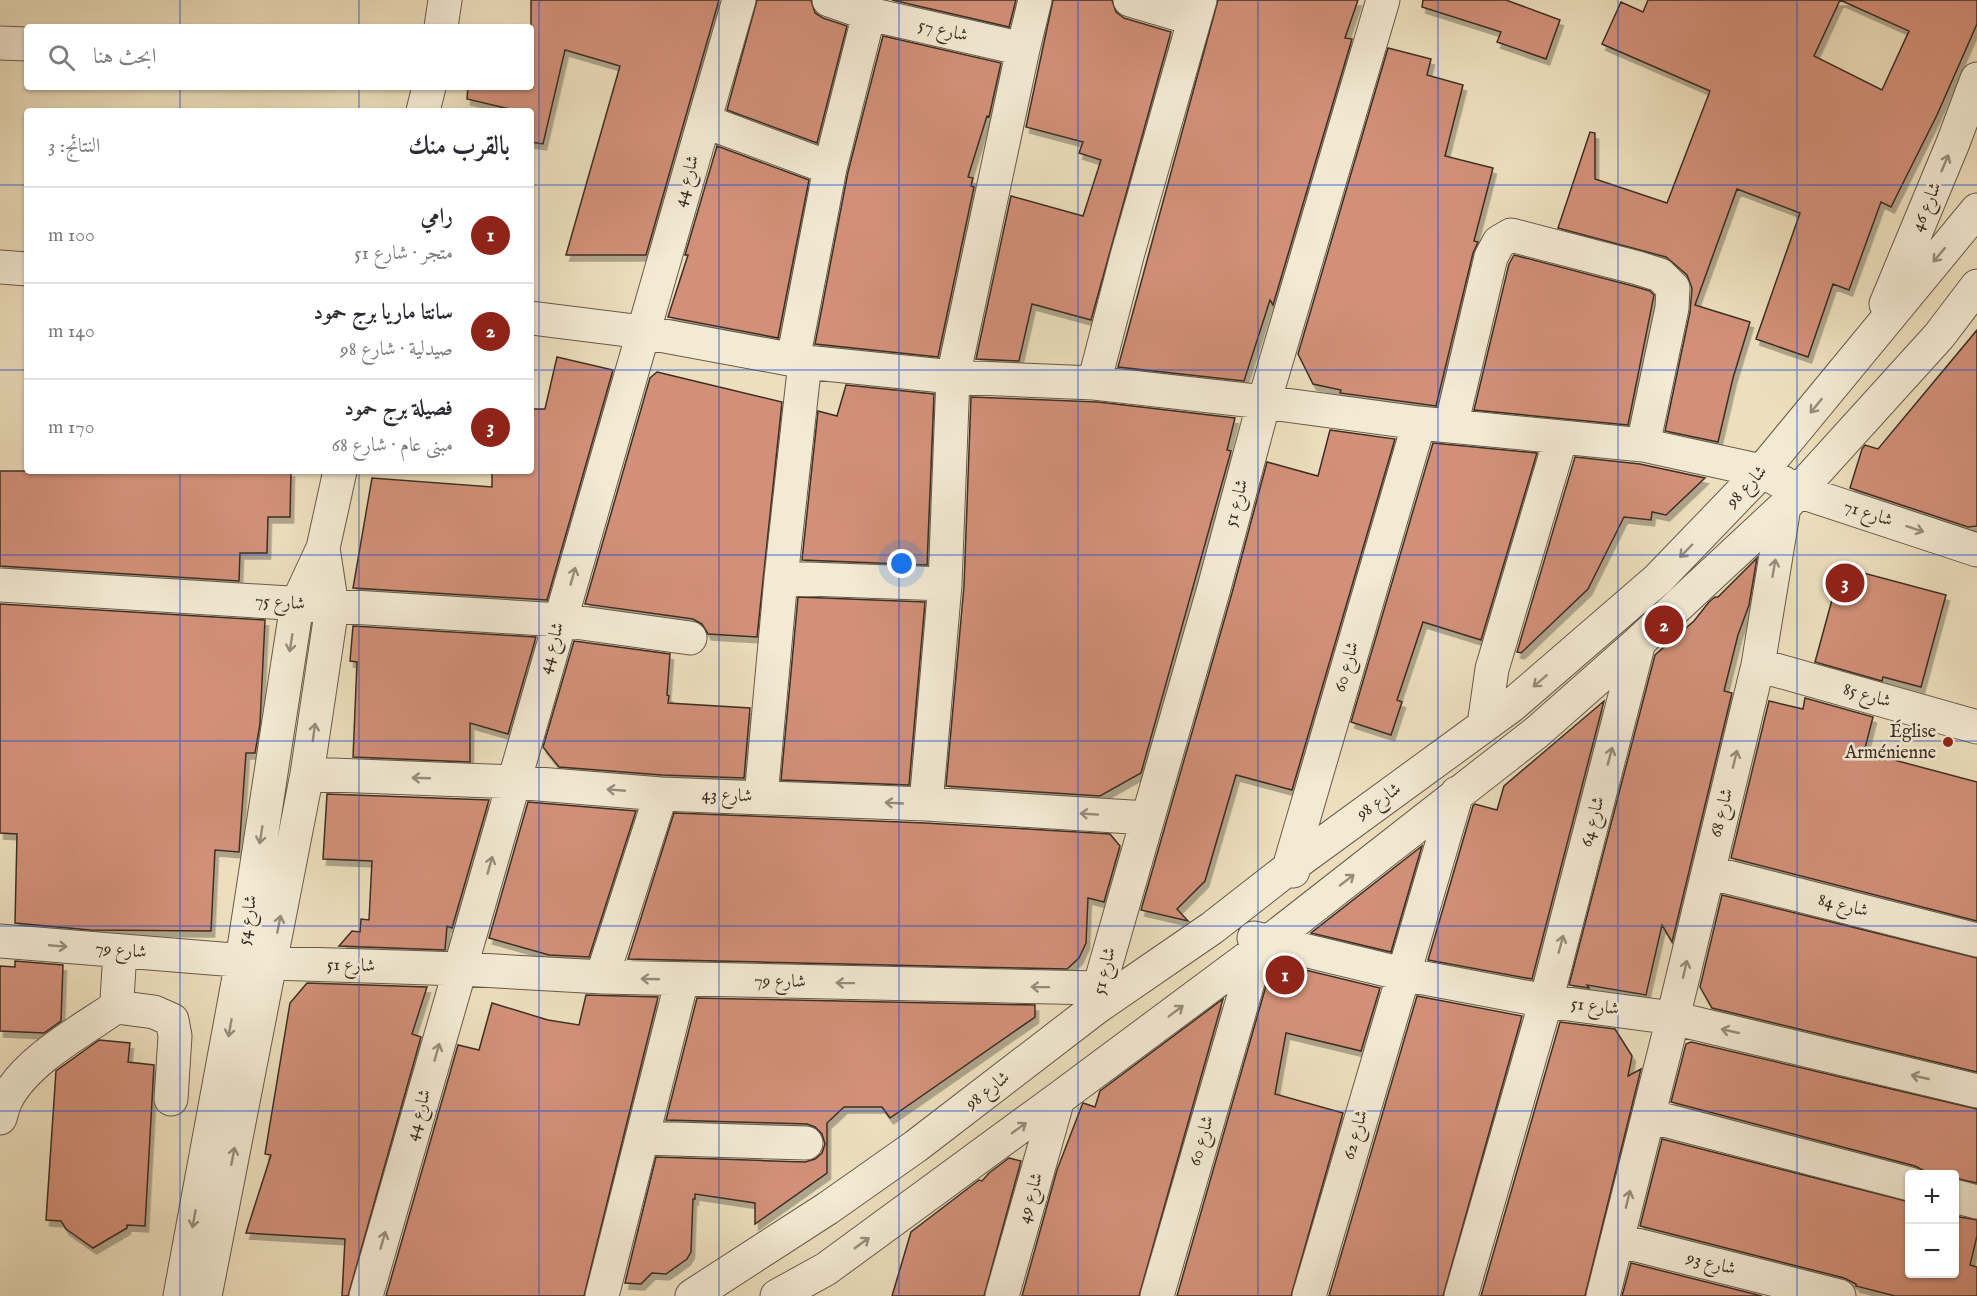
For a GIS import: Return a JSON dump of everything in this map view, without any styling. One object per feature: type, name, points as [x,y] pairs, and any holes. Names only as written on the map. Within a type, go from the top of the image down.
[{"type":"street","points":[[442,24],[446,0]]},
{"type":"street","name":"شارع 44","points":[[366,1296],[739,0]]},
{"type":"street","name":"شارع 57","points":[[829,0],[869,14],[1023,49]]},
{"type":"street","points":[[926,804],[945,584],[953,377],[1035,0]]},
{"type":"street","points":[[1094,383],[1127,256],[1197,10],[1130,0]]},
{"type":"street","name":"شارع 51","points":[[1098,998],[1264,402],[1383,0]]},
{"type":"street","points":[[760,797],[799,361],[830,168],[869,14]]},
{"type":"street","points":[[0,43],[24,44]]},
{"type":"street","name":"شارع 46","points":[[1874,334],[1977,79]]},
{"type":"street","points":[[424,108],[428,90]]},
{"type":"street","points":[[704,121],[830,168]]},
{"type":"street","name":"شارع 98","points":[[692,1296],[828,1208],[916,1146],[1098,998],[1212,928],[1289,867],[1511,706],[1658,579],[1762,471],[1977,210]]},
{"type":"street","points":[[1451,426],[1491,256],[1499,242],[1511,235],[1660,275],[1673,288],[1672,308],[1643,445]]},
{"type":"street","points":[[0,267],[24,269]]},
{"type":"street","points":[[777,1296],[823,1282],[1058,1099],[1322,900],[1537,732],[1639,642],[1791,499],[1939,336],[1977,286]]},
{"type":"street","name":"شارع 71","points":[[534,318],[643,332],[799,361],[953,377],[1094,383],[1264,402],[1419,423],[1643,445],[1762,471],[1791,499],[1977,550]]},
{"type":"street","name":"شارع 60","points":[[1289,867],[1419,423]]},
{"type":"street","points":[[1484,725],[1492,669],[1561,437]]},
{"type":"street","name":"شارع 54","points":[[205,1296],[257,962],[297,604],[323,548],[339,474]]},
{"type":"street","name":"شارع 68","points":[[1610,1267],[1758,665],[1791,499]]},
{"type":"street","name":"شارع 54","points":[[180,1296],[257,962],[308,774],[332,607],[323,548]]},
{"type":"street","points":[[781,578],[945,584]]},
{"type":"street","name":"شارع 75","points":[[0,585],[560,620],[690,638]]},
{"type":"street","name":"شارع 64","points":[[1461,1296],[1546,1001],[1639,642]]},
{"type":"street","name":"شارع 85","points":[[1758,665],[1977,728]]},
{"type":"street","name":"شارع 43","points":[[308,774],[513,782],[661,794],[926,804],[1147,818]]},
{"type":"street","name":"شارع 62","points":[[1309,1296],[1457,793]]},
{"type":"street","points":[[602,977],[661,794]]},
{"type":"street","points":[[1289,867],[1322,900]]},
{"type":"street","name":"شارع 84","points":[[1708,872],[1977,940]]},
{"type":"street","name":"شارع 51","points":[[1212,928],[1262,946],[1403,974],[1546,1001],[1673,1018],[1977,1090]]},
{"type":"street","name":"شارع 79","points":[[0,941],[257,962]]},
{"type":"street","name":"شارع 60","points":[[1157,1296],[1262,946]]},
{"type":"street","points":[[120,951],[117,999],[119,1005],[124,1008],[154,1012],[172,1020],[175,1036],[171,1099]]},
{"type":"street","name":"شارع 51","points":[[257,962],[461,969]]},
{"type":"street","name":"شارع 79","points":[[461,969],[1098,998]]},
{"type":"street","points":[[602,1296],[682,980]]},
{"type":"street","points":[[0,1118],[6,1100],[26,1072],[59,1046],[119,1005]]},
{"type":"street","name":"شارع 49","points":[[1002,1296],[1058,1099]]},
{"type":"street","points":[[1648,1116],[1905,1183]]},
{"type":"street","points":[[642,1138],[806,1143]]},
{"type":"street","points":[[1959,1197],[1977,1202]]},
{"type":"street","points":[[1583,1296],[1610,1267]]},
{"type":"street","name":"شارع 93","points":[[1610,1267],[1839,1296]]},
{"type":"building","points":[[531,0],[719,0],[646,255],[566,255],[620,66],[565,50],[543,144],[534,142],[534,108],[505,108],[467,99],[468,90],[534,90],[534,24],[531,24]]},
{"type":"building","points":[[757,0],[811,0],[815,13],[847,26],[817,143],[727,110]]},
{"type":"building","points":[[892,0],[1016,0],[1009,27]]},
{"type":"building","points":[[1053,0],[1112,0],[1116,12],[1124,18],[1171,32],[1091,320],[1032,304],[1019,361],[976,359],[1011,196],[1083,216],[1101,160],[1079,153],[1083,142],[1026,127]]},
{"type":"building","points":[[1218,0],[1358,0],[1345,38],[1352,39],[1273,305],[1270,300],[1244,381],[1118,367]]},
{"type":"building","points":[[1423,0],[1506,0],[1560,20],[1546,59],[1497,42],[1501,32],[1422,7]]},
{"type":"building","points":[[1648,0],[1840,0],[1977,0],[1977,24],[1937,115],[1891,207],[1881,202],[1849,290],[1833,284],[1808,357],[1756,339],[1800,213],[1737,189],[1695,305],[1750,322],[1733,378],[1718,442],[1665,431],[1690,312],[1692,288],[1687,275],[1666,257],[1558,228],[1590,132],[1595,133],[1595,179],[1667,203],[1710,91],[1602,44],[1621,2],[1643,12]],"holes":[[[1840,0],[1909,31],[1882,90],[1814,56]]]},
{"type":"building","points":[[883,36],[1001,63],[989,117],[987,116],[968,177],[973,178],[971,186],[974,187],[938,357],[815,344],[848,172]]},
{"type":"building","points":[[1388,48],[1431,59],[1427,75],[1463,85],[1445,156],[1493,168],[1474,241],[1478,242],[1473,253],[1436,406],[1340,393],[1341,390],[1313,384],[1298,354]]},
{"type":"building","points":[[717,146],[809,180],[778,338],[668,317],[688,255],[685,255]]},
{"type":"building","points":[[1514,255],[1633,286],[1650,291],[1654,295],[1628,425],[1474,410],[1509,264]]},
{"type":"building","points":[[1977,330],[1977,526],[1968,527],[1850,488],[1865,445],[1878,449]]},
{"type":"building","points":[[557,357],[613,370],[547,600],[353,588],[372,478],[492,487],[492,474],[534,474],[534,409],[545,409]]},
{"type":"building","points":[[657,372],[782,402],[757,637],[708,634],[702,624],[693,619],[585,604],[650,378]]},
{"type":"building","points":[[846,385],[934,394],[927,565],[802,560],[818,411],[837,416]]},
{"type":"building","points":[[971,397],[1098,402],[1235,418],[1227,450],[1231,451],[1141,773],[1100,796],[946,786],[964,586]]},
{"type":"building","points":[[1330,430],[1395,439],[1292,790],[1236,775],[1205,881],[1177,909],[1188,921],[1141,910],[1267,462],[1318,476]]},
{"type":"building","points":[[1433,443],[1537,453],[1481,640],[1423,622],[1397,700],[1402,702],[1391,735],[1351,722]]},
{"type":"building","points":[[1575,457],[1640,464],[1705,478],[1666,515],[1652,512],[1651,520],[1624,517],[1588,589],[1521,653],[1517,652]]},
{"type":"building","points":[[0,471],[24,471],[24,474],[291,474],[290,517],[268,517],[267,553],[240,553],[239,581],[0,566]]},
{"type":"building","points":[[1757,558],[1749,605],[1738,635],[1724,691],[1732,693],[1672,942],[1662,925],[1646,995],[1587,985],[1589,988],[1569,985],[1655,655],[1694,621],[1709,602],[1718,597]]},
{"type":"building","points":[[1841,567],[1946,595],[1921,687],[1883,677],[1882,681],[1815,662]]},
{"type":"building","points":[[798,597],[925,602],[909,785],[781,780]]},
{"type":"building","points":[[0,604],[265,620],[260,724],[255,753],[246,753],[239,852],[215,850],[211,931],[90,930],[15,923],[17,834],[0,833]]},
{"type":"building","points":[[353,626],[536,637],[508,734],[470,723],[470,762],[353,757],[357,662],[350,661]]},
{"type":"building","points":[[574,641],[670,654],[668,703],[750,708],[744,778],[662,775],[559,767],[543,747]]},
{"type":"building","points":[[1805,698],[1873,717],[1864,752],[1977,782],[1977,921],[1731,858],[1769,701],[1803,709]]},
{"type":"building","points":[[1604,701],[1532,979],[1428,960],[1473,806],[1475,804],[1497,810],[1504,786]]},
{"type":"building","points":[[327,794],[489,800],[452,928],[447,926],[445,950],[339,946],[352,931],[360,932],[361,919],[369,920],[372,861],[323,859]]},
{"type":"building","points":[[528,802],[636,811],[589,957],[549,955],[489,938]]},
{"type":"building","points":[[674,813],[925,823],[1110,834],[1120,846],[1104,902],[1088,898],[1086,943],[1079,958],[1067,969],[628,959]]},
{"type":"building","points":[[1422,846],[1391,952],[1311,933]]},
{"type":"building","points":[[1722,895],[1977,958],[1977,1072],[1712,1008],[1700,987]]},
{"type":"building","points":[[15,961],[63,965],[61,1021],[44,1033],[0,1031],[0,966],[15,967]]},
{"type":"building","points":[[1293,967],[1380,988],[1361,1051],[1286,1033],[1275,1094],[1343,1113],[1291,1296],[1177,1296],[1270,972],[1291,977]]},
{"type":"building","points":[[307,983],[427,987],[412,1034],[421,1037],[348,1296],[342,1296],[345,1239],[246,1233],[271,1155],[265,1154],[290,1003]]},
{"type":"building","points":[[586,995],[658,997],[584,1296],[386,1296],[458,1045],[479,1050],[492,1003],[548,1020],[579,1025]]},
{"type":"building","points":[[1417,996],[1522,1016],[1443,1296],[1329,1296]]},
{"type":"building","points":[[697,998],[1035,1005],[1035,1017],[890,1118],[882,1107],[844,1107],[827,1123],[827,1173],[755,1224],[755,1203],[695,1194],[691,1252],[687,1259],[666,1274],[652,1273],[641,1284],[625,1283],[656,1157],[805,1162],[815,1159],[822,1153],[825,1144],[822,1134],[815,1127],[807,1124],[666,1120]]},
{"type":"building","points":[[1223,999],[1139,1296],[1022,1296],[1057,1170],[1083,1103],[1095,1107],[1100,1091]]},
{"type":"building","points":[[1560,1022],[1615,1029],[1632,1056],[1628,1076],[1641,1069],[1585,1296],[1481,1296]]},
{"type":"building","points":[[99,1040],[130,1043],[128,1062],[154,1065],[145,1226],[127,1225],[127,1228],[93,1248],[66,1229],[61,1221],[46,1220],[56,1071]]},
{"type":"building","points":[[1691,1042],[1977,1109],[1977,1183],[1959,1179],[1959,1170],[1923,1170],[1671,1102],[1686,1044]]},
{"type":"building","points":[[1662,1139],[1905,1201],[1905,1278],[1959,1278],[1959,1217],[1977,1220],[1977,1236],[1970,1265],[1977,1267],[1977,1296],[1895,1296],[1856,1286],[1844,1278],[1640,1226]]},
{"type":"building","points":[[1009,1158],[1021,1161],[984,1296],[892,1296],[911,1232],[979,1180],[982,1181]]},
{"type":"building","points":[[1631,1263],[1762,1296],[1622,1296]]},
{"type":"place","name":"فصيلة برج حمود","points":[[1845,583]]},
{"type":"place","name":"سانتا ماريا برج حمود","points":[[1664,625]]},
{"type":"place","name":"Église Arménienne","points":[[1948,742]]},
{"type":"place","name":"رامي","points":[[1285,975]]}]
